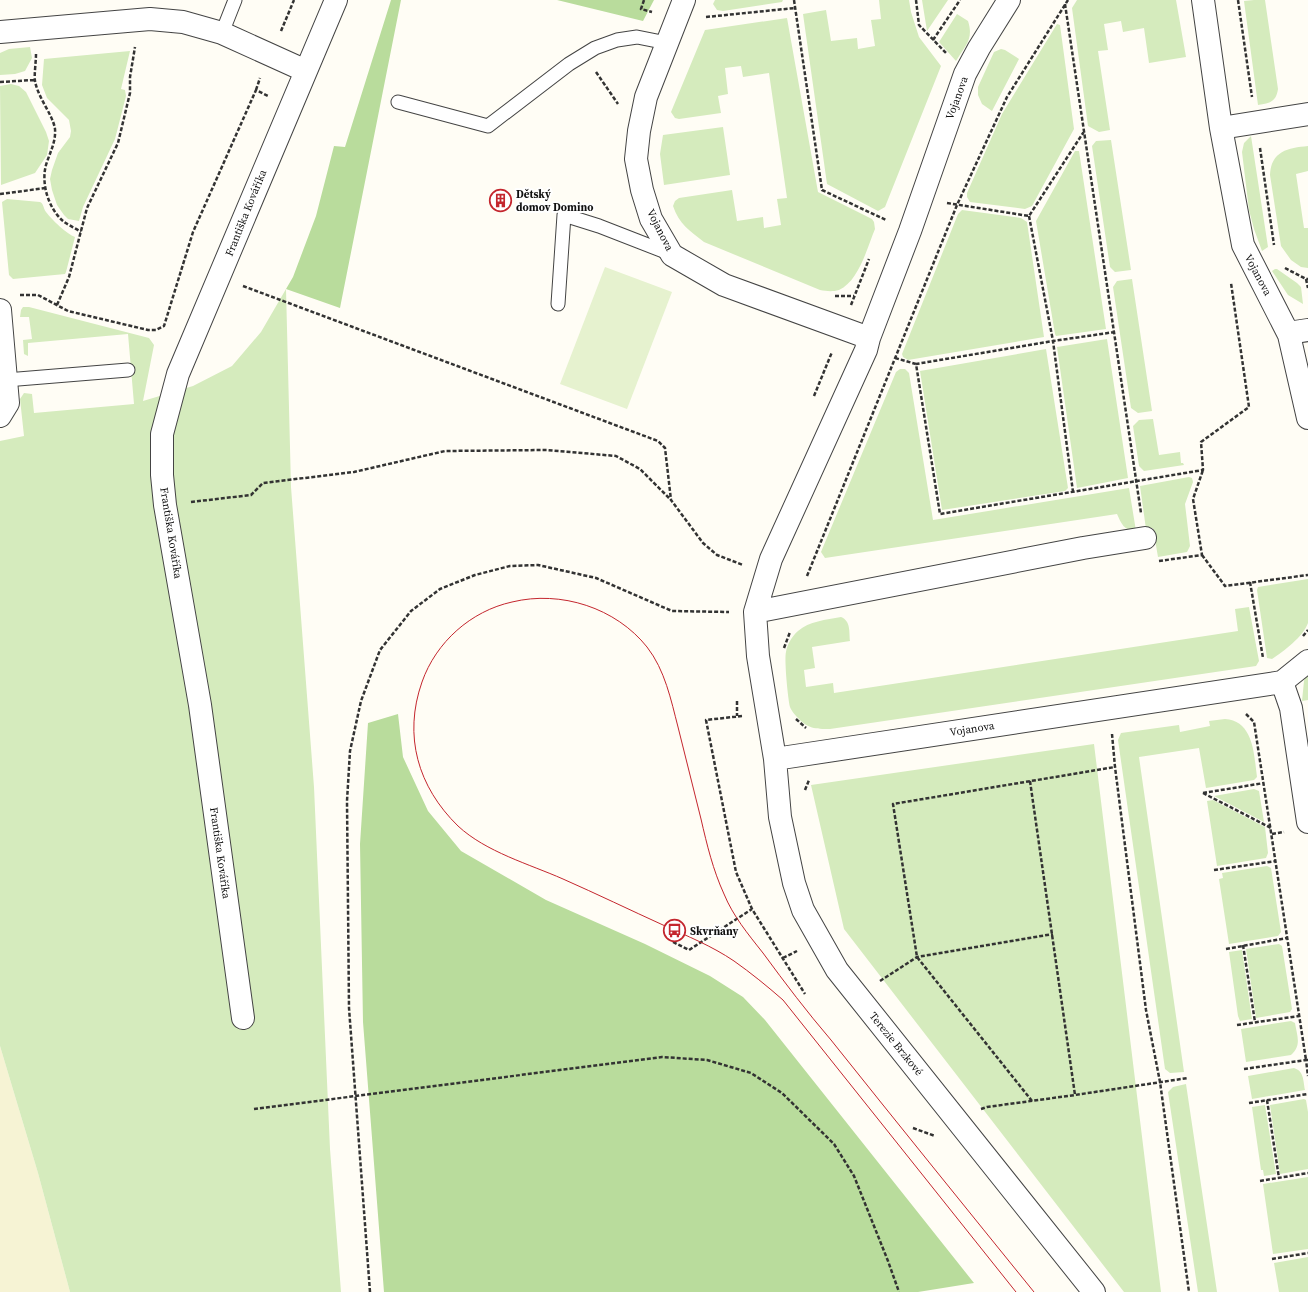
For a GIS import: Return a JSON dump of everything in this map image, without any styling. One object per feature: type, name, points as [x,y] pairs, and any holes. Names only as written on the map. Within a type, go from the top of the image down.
[{"type":"street","name":"Františka Kováříka","points":[[243,1018],[200,705],[165,505],[162,475],[162,434],[178,374],[336,0]]},
{"type":"street","name":"Vojanova","points":[[684,0],[646,97],[639,131],[636,159],[642,190],[651,218],[672,255],[724,285],[869,338]]},
{"type":"street","name":"Vojanova","points":[[1009,0],[979,48],[965,74],[910,231],[869,338],[866,350],[775,552],[755,612],[758,656],[775,759],[1282,682]]},
{"type":"street","name":"Vojanova","points":[[1203,0],[1221,128],[1242,246],[1295,333],[1308,418]]},
{"type":"street","points":[[0,32],[150,19],[184,22],[222,33],[306,71]]},
{"type":"street","points":[[1221,128],[1308,114]]},
{"type":"street","points":[[0,416],[8,403],[6,380],[8,302]]},
{"type":"street","points":[[755,612],[1083,548],[1145,538]]},
{"type":"street","points":[[1308,661],[1282,682],[1290,708],[1308,822]]},
{"type":"street","name":"Terezie Brzkové","points":[[775,759],[780,817],[794,883],[803,910],[837,970],[1092,1291]]},
{"type":"lane","points":[[222,33],[235,0]]},
{"type":"lane","points":[[398,102],[488,126],[569,64],[595,48],[617,40],[637,37],[667,43]]},
{"type":"lane","points":[[558,304],[564,215],[599,226],[672,255]]},
{"type":"lane","points":[[6,380],[128,370]]},
{"type":"path","points":[[794,0],[822,190],[910,231]]},
{"type":"path","points":[[916,0],[919,26],[965,74]]},
{"type":"path","points":[[933,40],[960,0]]},
{"type":"path","points":[[805,603],[807,576],[957,205],[1007,97],[1068,0]]},
{"type":"path","points":[[1065,4],[1145,538]]},
{"type":"path","points":[[705,17],[795,8]]},
{"type":"path","points":[[702,23],[708,11]]},
{"type":"path","points":[[35,29],[36,64],[34,80],[54,127],[55,140],[46,166],[47,197],[53,211],[63,221],[81,232]]},
{"type":"path","points":[[584,55],[619,105]]},
{"type":"path","points":[[57,305],[69,277],[87,208],[118,143],[130,93],[132,64]]},
{"type":"path","points":[[0,82],[34,80]]},
{"type":"path","points":[[8,302],[38,295],[68,311],[148,330],[156,330],[164,326],[193,232],[256,90],[290,106]]},
{"type":"path","points":[[1073,492],[1052,341],[1030,216],[1085,130]]},
{"type":"path","points":[[0,194],[46,188]]},
{"type":"path","points":[[957,205],[1030,216]]},
{"type":"path","points":[[220,277],[658,441],[665,448],[671,500]]},
{"type":"path","points":[[1306,279],[1308,288]]},
{"type":"path","points":[[1115,332],[916,364],[940,514],[1203,470],[1201,442],[1249,407],[1231,281]]},
{"type":"path","points":[[832,296],[854,296]]},
{"type":"path","points":[[165,505],[251,495],[263,483],[354,472],[445,451],[547,450],[616,456],[640,469],[671,500],[704,542],[717,555],[767,574]]},
{"type":"path","points":[[1202,554],[1225,586],[1308,575]]},
{"type":"path","points":[[370,1292],[349,1008],[347,800],[350,751],[361,701],[380,650],[411,611],[440,589],[475,575],[510,566],[538,565],[596,578],[672,611],[755,612]]},
{"type":"path","points":[[1250,582],[1263,659]]},
{"type":"path","points":[[1096,710],[1112,728],[1115,767],[1146,1010],[1160,1082],[1189,1292]]},
{"type":"path","points":[[1241,713],[1248,714],[1254,722],[1307,1060],[1308,1076]]},
{"type":"path","points":[[1032,1101],[917,957],[892,804],[1115,767]]},
{"type":"path","points":[[802,796],[810,779]]},
{"type":"path","points":[[1030,781],[1075,1095]]},
{"type":"path","points":[[1264,783],[1203,793],[1271,828]]},
{"type":"path","points":[[1214,870],[1276,861]]},
{"type":"path","points":[[673,942],[688,950],[752,909]]},
{"type":"path","points":[[879,982],[917,957],[1052,934]]},
{"type":"path","points":[[1226,949],[1287,938]]},
{"type":"path","points":[[1243,945],[1255,1022]]},
{"type":"path","points":[[1237,1025],[1299,1016]]},
{"type":"path","points":[[254,1109],[662,1057],[707,1060],[751,1073],[782,1093],[834,1144],[854,1176],[899,1292]]},
{"type":"path","points":[[1244,1069],[1307,1060]]},
{"type":"path","points":[[981,1109],[1188,1078]]},
{"type":"path","points":[[1249,1103],[1308,1094]]},
{"type":"path","points":[[1266,1100],[1279,1178]]},
{"type":"path","points":[[1260,1181],[1308,1173]]},
{"type":"path","points":[[1272,1259],[1308,1253]]},
{"type":"shaded area","points":[[0,1046],[38,1173],[70,1292],[0,1292]]},
{"type":"green space","points":[[391,0],[401,0],[340,308],[286,289],[293,277],[316,216],[334,146],[345,147]]},
{"type":"green space","points":[[557,0],[654,0],[643,21]]},
{"type":"green space","points":[[715,0],[783,0],[782,2],[723,11],[717,10],[713,4]]},
{"type":"green space","points":[[879,0],[909,0],[911,12],[919,37],[941,66],[885,207],[878,211],[827,184],[803,14],[826,10],[831,41],[857,38],[858,49],[875,46],[871,20],[881,19]]},
{"type":"green space","points":[[922,0],[948,0],[927,31]]},
{"type":"green space","points":[[1077,0],[1176,0],[1186,57],[1149,63],[1144,28],[1123,32],[1121,21],[1104,24],[1108,50],[1098,51],[1110,130],[1099,132],[1088,126],[1072,8]]},
{"type":"green space","points":[[1265,0],[1278,89],[1276,97],[1272,101],[1258,105],[1244,1]]},
{"type":"green space","points":[[957,14],[968,21],[970,33],[968,42],[956,61],[939,42]]},
{"type":"green space","points":[[787,18],[818,192],[872,219],[874,222],[875,229],[862,263],[846,286],[836,291],[820,290],[704,242],[690,231],[678,218],[673,206],[675,201],[679,198],[732,190],[737,221],[763,217],[764,228],[781,225],[777,199],[787,198],[769,73],[743,77],[741,66],[725,68],[728,94],[718,96],[721,113],[679,119],[675,118],[671,112],[705,30]]},
{"type":"green space","points":[[1057,24],[1060,25],[1074,129],[1032,206],[1025,209],[970,202],[967,197],[967,193],[1002,114]]},
{"type":"green space","points":[[30,47],[32,58],[25,71],[15,74],[0,75],[0,53],[9,49]]},
{"type":"green space","points":[[1001,49],[1019,59],[992,111],[982,104],[978,95],[978,87],[994,52]]},
{"type":"green space","points":[[130,51],[121,89],[125,90],[126,96],[115,139],[83,207],[79,221],[68,219],[57,205],[50,179],[58,153],[70,137],[71,131],[69,120],[47,98],[42,85],[44,59]]},
{"type":"green space","points":[[11,84],[19,86],[26,92],[49,141],[47,155],[35,173],[1,185],[0,86]]},
{"type":"green space","points":[[723,127],[730,175],[664,185],[660,154],[663,135]]},
{"type":"green space","points":[[1251,136],[1268,247],[1262,251],[1249,210],[1242,152],[1244,143]]},
{"type":"green space","points":[[1111,140],[1131,270],[1115,272],[1110,267],[1092,146],[1096,141]]},
{"type":"green space","points":[[1308,146],[1308,171],[1296,174],[1304,228],[1308,228],[1308,268],[1301,267],[1291,260],[1281,246],[1270,175],[1271,167],[1274,161],[1282,152]]},
{"type":"green space","points":[[1075,151],[1079,151],[1106,329],[1056,336],[1036,221]]},
{"type":"green space","points":[[7,199],[40,202],[46,212],[56,223],[75,237],[65,274],[13,279],[9,275],[2,202]]},
{"type":"green space","points":[[962,210],[1021,218],[1027,222],[1044,337],[908,360],[903,357],[902,354],[958,214]]},
{"type":"green space","points":[[605,267],[672,292],[627,409],[560,384]]},
{"type":"green space","points":[[1275,269],[1301,287],[1303,304],[1288,295],[1272,271]]},
{"type":"green space","points":[[1132,279],[1152,411],[1138,413],[1131,408],[1113,287],[1117,281]]},
{"type":"green space","points":[[286,289],[291,487],[314,787],[330,1149],[341,1292],[70,1292],[38,1173],[0,1046],[0,441],[24,436],[20,399],[24,393],[32,394],[34,413],[134,404],[128,334],[28,343],[28,356],[24,354],[23,340],[32,339],[29,317],[20,317],[21,310],[23,307],[29,307],[149,338],[154,345],[143,401],[193,386],[232,366],[261,332]]},
{"type":"green space","points":[[1107,339],[1128,478],[1077,488],[1057,347]]},
{"type":"green space","points":[[1046,349],[1068,488],[1065,491],[942,510],[920,371]]},
{"type":"green space","points":[[900,369],[905,369],[909,373],[933,520],[1129,488],[1136,531],[1126,528],[1117,514],[825,558],[821,552],[896,372]]},
{"type":"green space","points":[[1153,419],[1159,455],[1180,452],[1181,463],[1184,465],[1144,471],[1139,466],[1133,426],[1139,420]]},
{"type":"green space","points":[[1189,477],[1192,478],[1193,482],[1185,504],[1190,546],[1187,552],[1158,557],[1153,528],[1146,529],[1140,486]]},
{"type":"green space","points":[[1308,579],[1308,623],[1306,628],[1293,643],[1282,652],[1272,659],[1267,658],[1257,590],[1258,587]]},
{"type":"green space","points":[[1249,607],[1259,661],[1256,666],[830,729],[808,726],[797,717],[790,707],[787,688],[787,646],[794,635],[802,628],[812,623],[824,620],[841,617],[844,619],[849,627],[850,641],[812,647],[815,668],[804,670],[806,687],[833,683],[834,693],[1238,631],[1235,609]]},
{"type":"green space","points":[[1308,668],[1308,700],[1302,701],[1304,681]]},
{"type":"green space","points":[[398,714],[403,757],[428,811],[461,851],[546,900],[645,944],[710,976],[743,997],[765,1020],[974,1283],[918,1292],[384,1292],[363,1022],[360,844],[368,723]]},
{"type":"green space","points":[[1225,719],[1235,721],[1242,726],[1251,740],[1257,777],[1254,780],[1206,788],[1199,748],[1139,757],[1184,1072],[1170,1073],[1165,1069],[1118,740],[1121,733],[1179,725],[1180,732],[1210,726],[1209,721]]},
{"type":"green space","points":[[1094,744],[1161,1292],[1124,1292],[844,929],[811,785]]},
{"type":"green space","points":[[1254,789],[1259,791],[1264,822],[1214,796]]},
{"type":"green space","points":[[1213,800],[1265,827],[1268,853],[1266,858],[1217,866],[1207,801]]},
{"type":"green space","points":[[1267,866],[1271,868],[1281,932],[1278,936],[1229,944],[1219,879],[1223,878],[1222,873]]},
{"type":"green space","points":[[1279,944],[1282,946],[1292,1009],[1290,1012],[1256,1018],[1246,949]]},
{"type":"green space","points":[[1242,950],[1252,1019],[1240,1021],[1229,952]]},
{"type":"green space","points":[[1291,1021],[1295,1023],[1298,1044],[1297,1048],[1291,1055],[1246,1062],[1241,1029]]},
{"type":"green space","points":[[1294,1068],[1300,1071],[1305,1090],[1252,1099],[1248,1076]]},
{"type":"green space","points":[[1186,1084],[1217,1292],[1198,1292],[1168,1092],[1173,1087]]},
{"type":"green space","points":[[1304,1099],[1306,1100],[1308,1112],[1308,1169],[1280,1174],[1270,1105]]},
{"type":"green space","points":[[1265,1105],[1276,1174],[1264,1176],[1263,1170],[1261,1170],[1252,1107]]},
{"type":"green space","points":[[1308,1177],[1308,1249],[1273,1254],[1263,1184]]},
{"type":"green space","points":[[1308,1257],[1308,1292],[1279,1292],[1274,1263]]},
{"type":"tram line","points":[[1016,1292],[783,1000],[753,975],[726,956],[690,937],[550,873],[508,857],[469,835],[444,811],[424,778],[414,741],[414,722],[416,702],[428,667],[446,641],[457,630],[469,621],[497,606],[531,599],[549,598],[586,605],[604,612],[634,633],[647,647],[658,665],[667,686],[711,857],[720,885],[736,917],[805,1008],[1034,1292]]},
{"type":"place","name":"Dětský domov Domino","points":[[500,200]]},
{"type":"place","name":"Skvrňany","points":[[675,931]]}]
